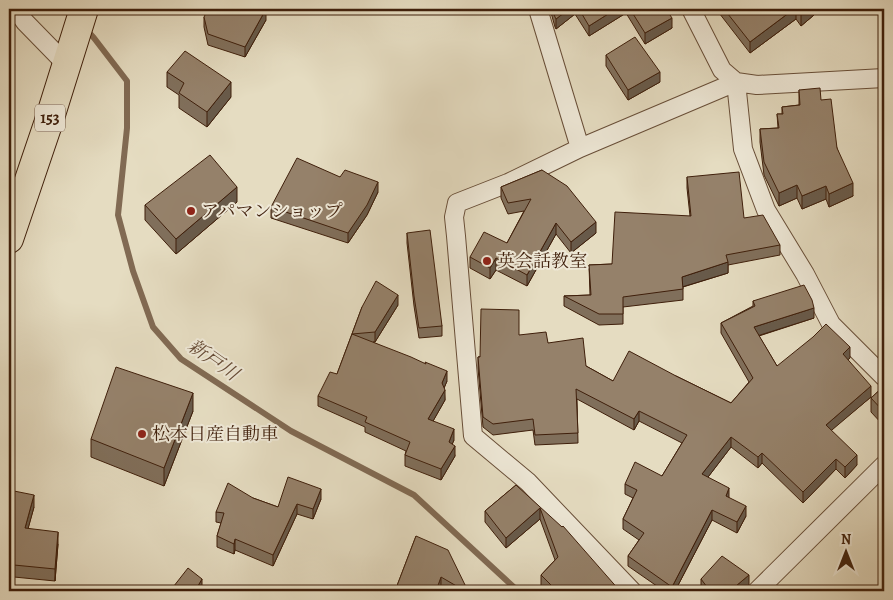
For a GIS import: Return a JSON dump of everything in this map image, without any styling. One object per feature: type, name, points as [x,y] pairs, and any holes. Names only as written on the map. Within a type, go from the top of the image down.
[{"type":"highway","name":"153","points":[[9,239],[84,9]]},
{"type":"street","points":[[16,9],[25,22],[68,56]]},
{"type":"street","points":[[538,9],[580,148]]},
{"type":"street","points":[[692,9],[722,70],[736,82],[743,149],[766,210],[805,274],[831,324],[884,377]]},
{"type":"street","points":[[632,591],[528,482],[473,436],[454,217],[457,203],[508,183],[580,148],[736,82],[757,85],[884,78]]},
{"type":"street","points":[[757,591],[884,466]]},
{"type":"building","points":[[208,9],[266,9],[245,47],[208,34],[204,17]]},
{"type":"building","points":[[552,9],[569,9],[556,19]]},
{"type":"building","points":[[579,9],[616,9],[589,26]]},
{"type":"building","points":[[630,9],[666,9],[672,18],[645,33]]},
{"type":"building","points":[[724,9],[794,9],[750,42]]},
{"type":"building","points":[[797,9],[808,9],[801,14]]},
{"type":"building","points":[[635,37],[660,72],[628,90],[606,55]]},
{"type":"building","points":[[185,51],[231,82],[207,112],[179,93],[184,83],[167,72]]},
{"type":"building","points":[[820,88],[821,100],[831,99],[837,148],[853,183],[829,194],[826,186],[802,196],[797,185],[779,193],[764,162],[760,129],[779,128],[777,114],[783,114],[782,107],[800,105],[799,90]]},
{"type":"building","name":"アパマンショップ","points":[[210,155],[237,187],[176,239],[145,205]]},
{"type":"building","points":[[297,158],[340,177],[345,170],[378,182],[367,205],[348,233],[271,207]]},
{"type":"building","points":[[542,170],[567,186],[596,222],[571,242],[556,223],[527,275],[496,258],[490,268],[470,257],[484,232],[507,243],[531,199],[508,203],[501,187]]},
{"type":"building","points":[[739,172],[744,218],[763,215],[780,245],[726,255],[728,262],[682,277],[683,289],[623,297],[623,314],[599,314],[564,296],[591,295],[589,265],[612,264],[615,212],[691,216],[687,177]]},
{"type":"building","points":[[430,230],[442,326],[419,328],[407,233]]},
{"type":"building","points":[[376,281],[398,295],[375,332],[352,334],[362,307]]},
{"type":"building","points":[[804,285],[814,308],[754,327],[777,366],[826,324],[850,347],[843,354],[871,386],[826,425],[857,455],[845,467],[836,459],[803,492],[762,453],[758,457],[731,437],[702,474],[729,488],[726,496],[746,506],[737,522],[712,510],[672,587],[628,556],[644,533],[623,519],[637,490],[625,484],[635,462],[662,476],[687,435],[639,411],[634,419],[576,389],[578,433],[535,435],[533,419],[493,424],[483,417],[478,357],[480,357],[481,309],[519,310],[519,335],[546,332],[548,343],[583,338],[586,366],[613,381],[629,351],[731,403],[753,378],[721,323],[755,306],[753,301]]},
{"type":"building","points":[[352,334],[447,371],[442,383],[445,390],[428,419],[454,429],[449,442],[455,446],[441,469],[405,455],[410,442],[365,422],[367,417],[318,396],[330,372],[337,374]]},
{"type":"building","name":"松本日産自動車","points":[[116,367],[193,393],[164,468],[91,439]]},
{"type":"building","points":[[884,386],[884,412],[871,398]]},
{"type":"building","points":[[288,477],[321,489],[313,509],[297,504],[273,555],[235,539],[234,544],[217,536],[224,513],[216,512],[228,483],[253,498],[278,507]]},
{"type":"building","points":[[516,485],[563,526],[620,591],[557,591],[541,575],[558,557],[540,508],[506,538],[485,511]]},
{"type":"building","points":[[9,490],[34,495],[25,528],[58,532],[55,569],[14,565],[12,573],[9,573]]},
{"type":"building","points":[[416,536],[448,550],[468,591],[441,577],[436,591],[395,591]]},
{"type":"building","points":[[722,556],[749,575],[730,591],[710,591],[701,579]]},
{"type":"building","points":[[188,568],[202,579],[195,591],[170,591]]},
{"type":"waterway","name":"新戸川","points":[[85,28],[127,81],[127,128],[118,215],[133,271],[153,327],[181,359],[291,431],[414,495],[518,591]]},
{"type":"place","name":"アパマンショップ","points":[[191,211]]},
{"type":"place","name":"英会話教室","points":[[487,261]]},
{"type":"place","name":"松本日産自動車","points":[[142,434]]}]
